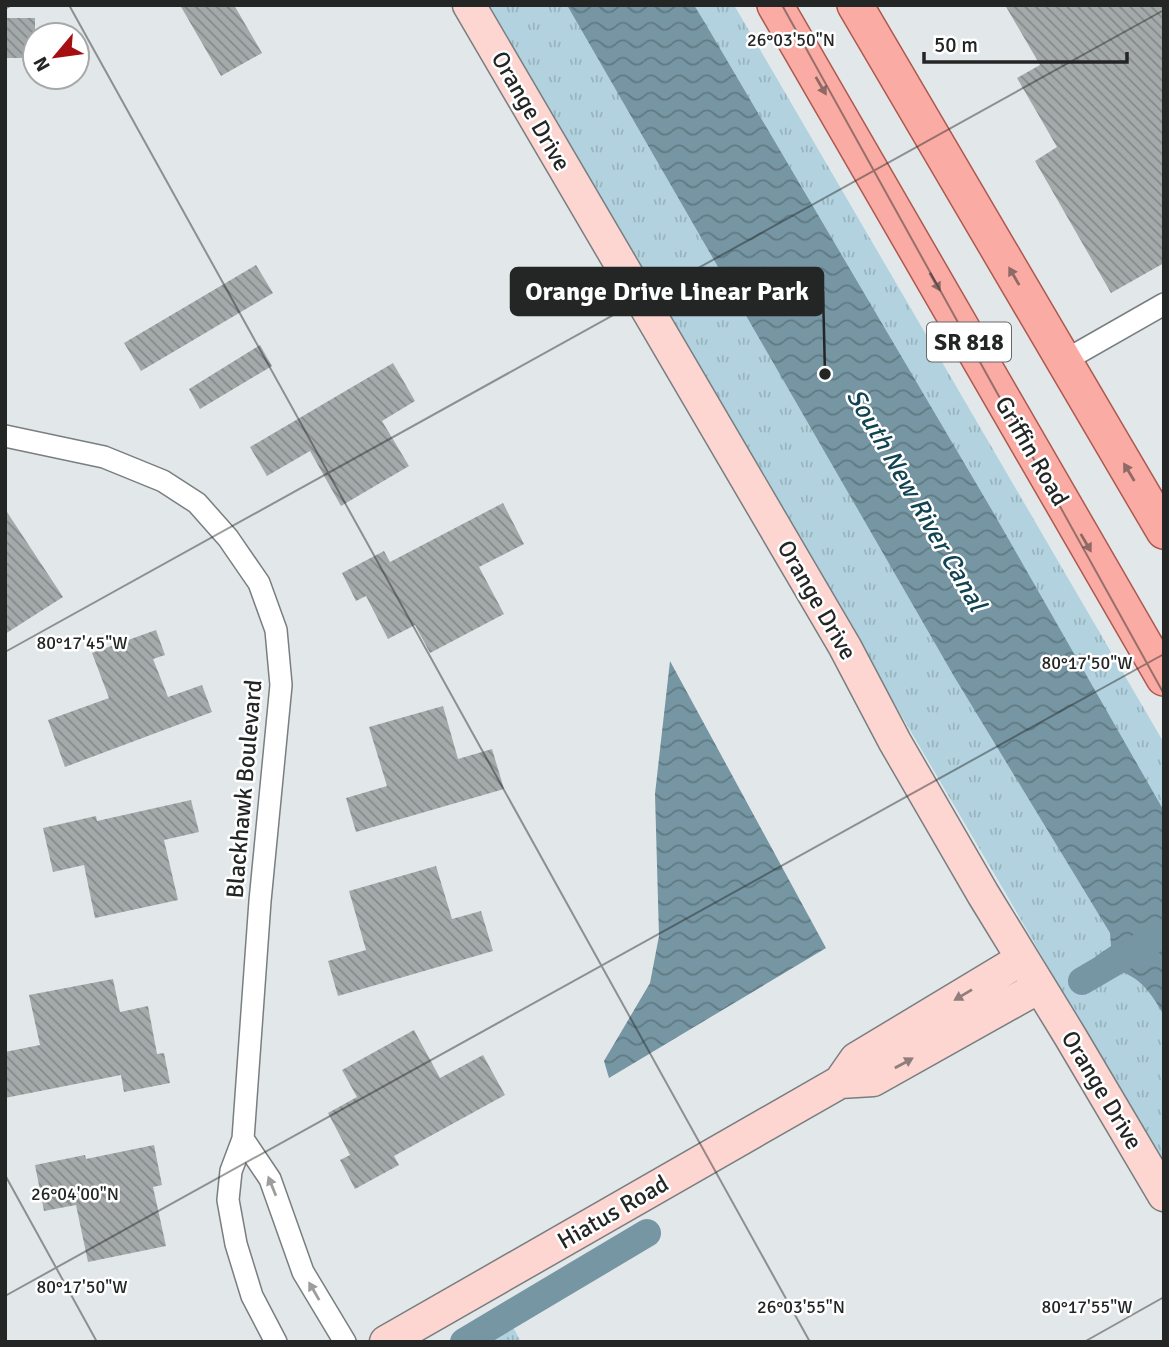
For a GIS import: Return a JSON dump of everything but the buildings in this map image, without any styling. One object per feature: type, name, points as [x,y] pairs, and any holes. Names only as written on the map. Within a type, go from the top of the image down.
[{"type":"main road","name":"Griffin Road","points":[[775,5],[1164,678]]},
{"type":"main road","name":"SR 818","points":[[855,5],[1164,531]]},
{"type":"street","name":"Orange Drive","points":[[469,5],[845,647],[895,742],[1022,960],[1164,1195]]},
{"type":"street","points":[[1064,361],[1164,304]]},
{"type":"street","name":"Blackhawk Boulevard","points":[[5,436],[104,457],[163,481],[197,503],[228,538],[259,583],[276,631],[281,685],[260,901],[243,1139],[231,1171],[228,1200],[236,1244],[251,1296],[276,1342]]},
{"type":"street","name":"Hiatus Road","points":[[386,1342],[840,1082],[856,1059],[1022,960]]},
{"type":"street","name":"Hiatus Road","points":[[840,1082],[873,1080],[1039,987]]},
{"type":"street","points":[[243,1139],[271,1180],[303,1272],[345,1342]]},
{"type":"green space","points":[[485,5],[734,5],[1164,743],[1164,1168],[1009,899]]},
{"type":"green space","points":[[507,1316],[521,1342],[464,1342]]},
{"type":"water","name":"South New River Canal","points":[[567,5],[694,5],[705,23],[993,512],[1164,811],[1164,1015],[1150,994],[1134,978],[1119,971],[1107,979],[1095,957],[1111,946],[1110,933],[955,678]]},
{"type":"water","points":[[670,661],[826,948],[609,1078],[604,1061],[650,983],[659,936],[655,794]]},
{"type":"waterway","points":[[1082,981],[1164,933]]},
{"type":"waterway","points":[[464,1342],[647,1233]]},
{"type":"place","name":"Orange Drive Linear Park","points":[[825,374]]}]
